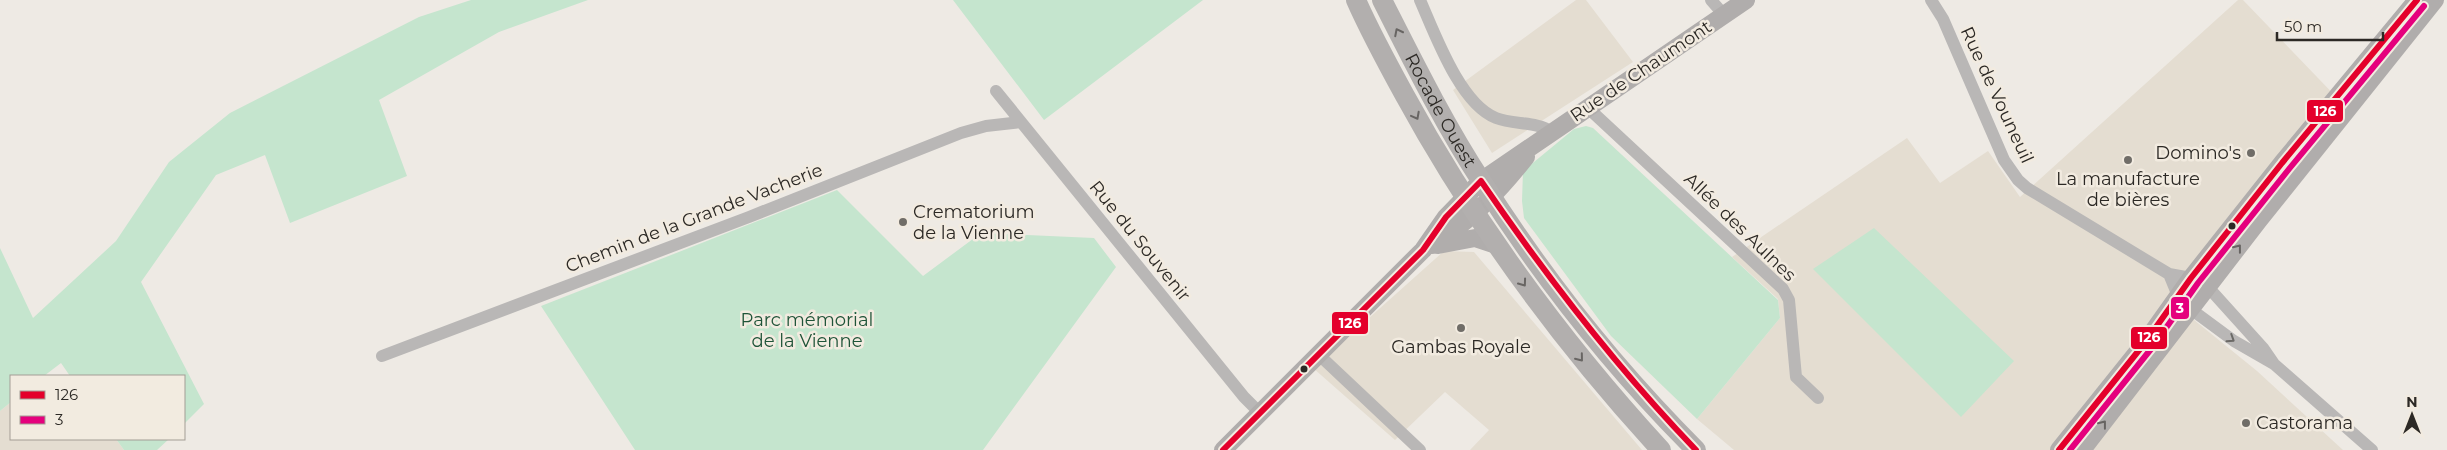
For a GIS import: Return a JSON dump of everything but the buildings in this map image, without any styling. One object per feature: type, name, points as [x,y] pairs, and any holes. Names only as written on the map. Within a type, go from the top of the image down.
[{"type":"main road","name":"Rocade Ouest","points":[[1356,0],[1429,139],[1496,245],[1582,360],[1661,450]]},
{"type":"main road","name":"Rocade Ouest","points":[[1382,0],[1414,63],[1486,189],[1560,294],[1600,344],[1696,450]]},
{"type":"main road","name":"Rue de Chaumont","points":[[1223,450],[1423,250],[1536,143],[1746,0]]},
{"type":"main road","points":[[2059,450],[2144,344],[2191,278],[2282,163],[2417,0]]},
{"type":"main road","points":[[2082,450],[2152,357],[2192,310],[2208,287],[2435,0]]},
{"type":"main road","points":[[1423,250],[1448,241],[1475,238],[1496,245]]},
{"type":"street","points":[[1420,0],[1447,59],[1476,104],[1486,113],[1498,119],[1543,126],[1552,132]]},
{"type":"street","points":[[1711,0],[1724,15]]},
{"type":"street","name":"Rue de Vouneuil","points":[[1931,0],[1943,19],[2004,160],[2018,180],[2027,188],[2169,274],[2191,278],[2208,287]]},
{"type":"street","name":"Rue du Souvenir","points":[[996,91],[1244,397],[1259,412]]},
{"type":"street","name":"Allée des Aulnes","points":[[1588,108],[1783,289],[1789,300],[1796,377],[1818,398]]},
{"type":"street","name":"Chemin de la Grande Vacherie","points":[[382,356],[749,217],[961,133],[986,126],[1021,122]]},
{"type":"street","points":[[2169,274],[2178,296],[2192,310],[2234,341],[2274,364],[2372,450]]},
{"type":"street","points":[[2208,287],[2263,348],[2274,364]]},
{"type":"street","points":[[1318,354],[1420,450]]},
{"type":"shaded area","points":[[1576,0],[1586,0],[1633,62],[1492,153],[1453,90]]},
{"type":"shaded area","points":[[2238,0],[2243,0],[2343,104],[2183,311],[2257,371],[2343,450],[1734,450],[1697,419],[1780,318],[1778,299],[1732,257],[1907,138],[1940,183],[1988,151],[2020,197]]},
{"type":"shaded area","points":[[1444,251],[1474,252],[1642,450],[1470,450],[1489,430],[1445,392],[1395,440],[1313,368]]},
{"type":"shaded area","points":[[10,403],[10,440],[117,440],[124,450],[0,450],[0,411]]},
{"type":"green space","points":[[471,0],[588,0],[499,32],[379,100],[407,176],[290,223],[265,155],[216,175],[141,282],[204,404],[185,423],[185,375],[69,375],[61,363],[45,375],[10,375],[10,403],[0,411],[0,248],[33,318],[116,241],[169,162],[230,113],[419,17]]},
{"type":"green space","points":[[953,0],[1203,0],[1044,120]]},
{"type":"green space","points":[[1586,126],[1593,128],[1778,300],[1780,318],[1697,419],[1611,336],[1524,218],[1522,201],[1523,171],[1574,129]]},
{"type":"green space","name":"Parc mémorial de la Vienne","points":[[837,190],[923,276],[981,233],[1094,238],[1116,267],[983,450],[635,450],[541,306]]},
{"type":"green space","points":[[1874,228],[2014,361],[1961,417],[1813,269]]},
{"type":"green space","points":[[117,440],[168,440],[157,450],[124,450]]},
{"type":"transit line","name":"126","points":[[2059,450],[2144,344],[2191,278],[2282,163],[2417,0]]},
{"type":"transit line","name":"3","points":[[2070,450],[2151,349],[2198,283],[2289,169],[2424,6]]},
{"type":"transit line","name":"126","points":[[1223,450],[1423,250],[1446,217],[1481,181],[1556,286],[1583,320],[1666,419],[1696,450]]},
{"type":"place","name":"Domino's","points":[[2251,153]]},
{"type":"place","name":"La manufacture de bières","points":[[2128,160]]},
{"type":"place","name":"Crematorium de la Vienne","points":[[903,222]]},
{"type":"place","name":"Gambas Royale","points":[[1461,328]]},
{"type":"place","name":"Castorama","points":[[2246,423]]}]
